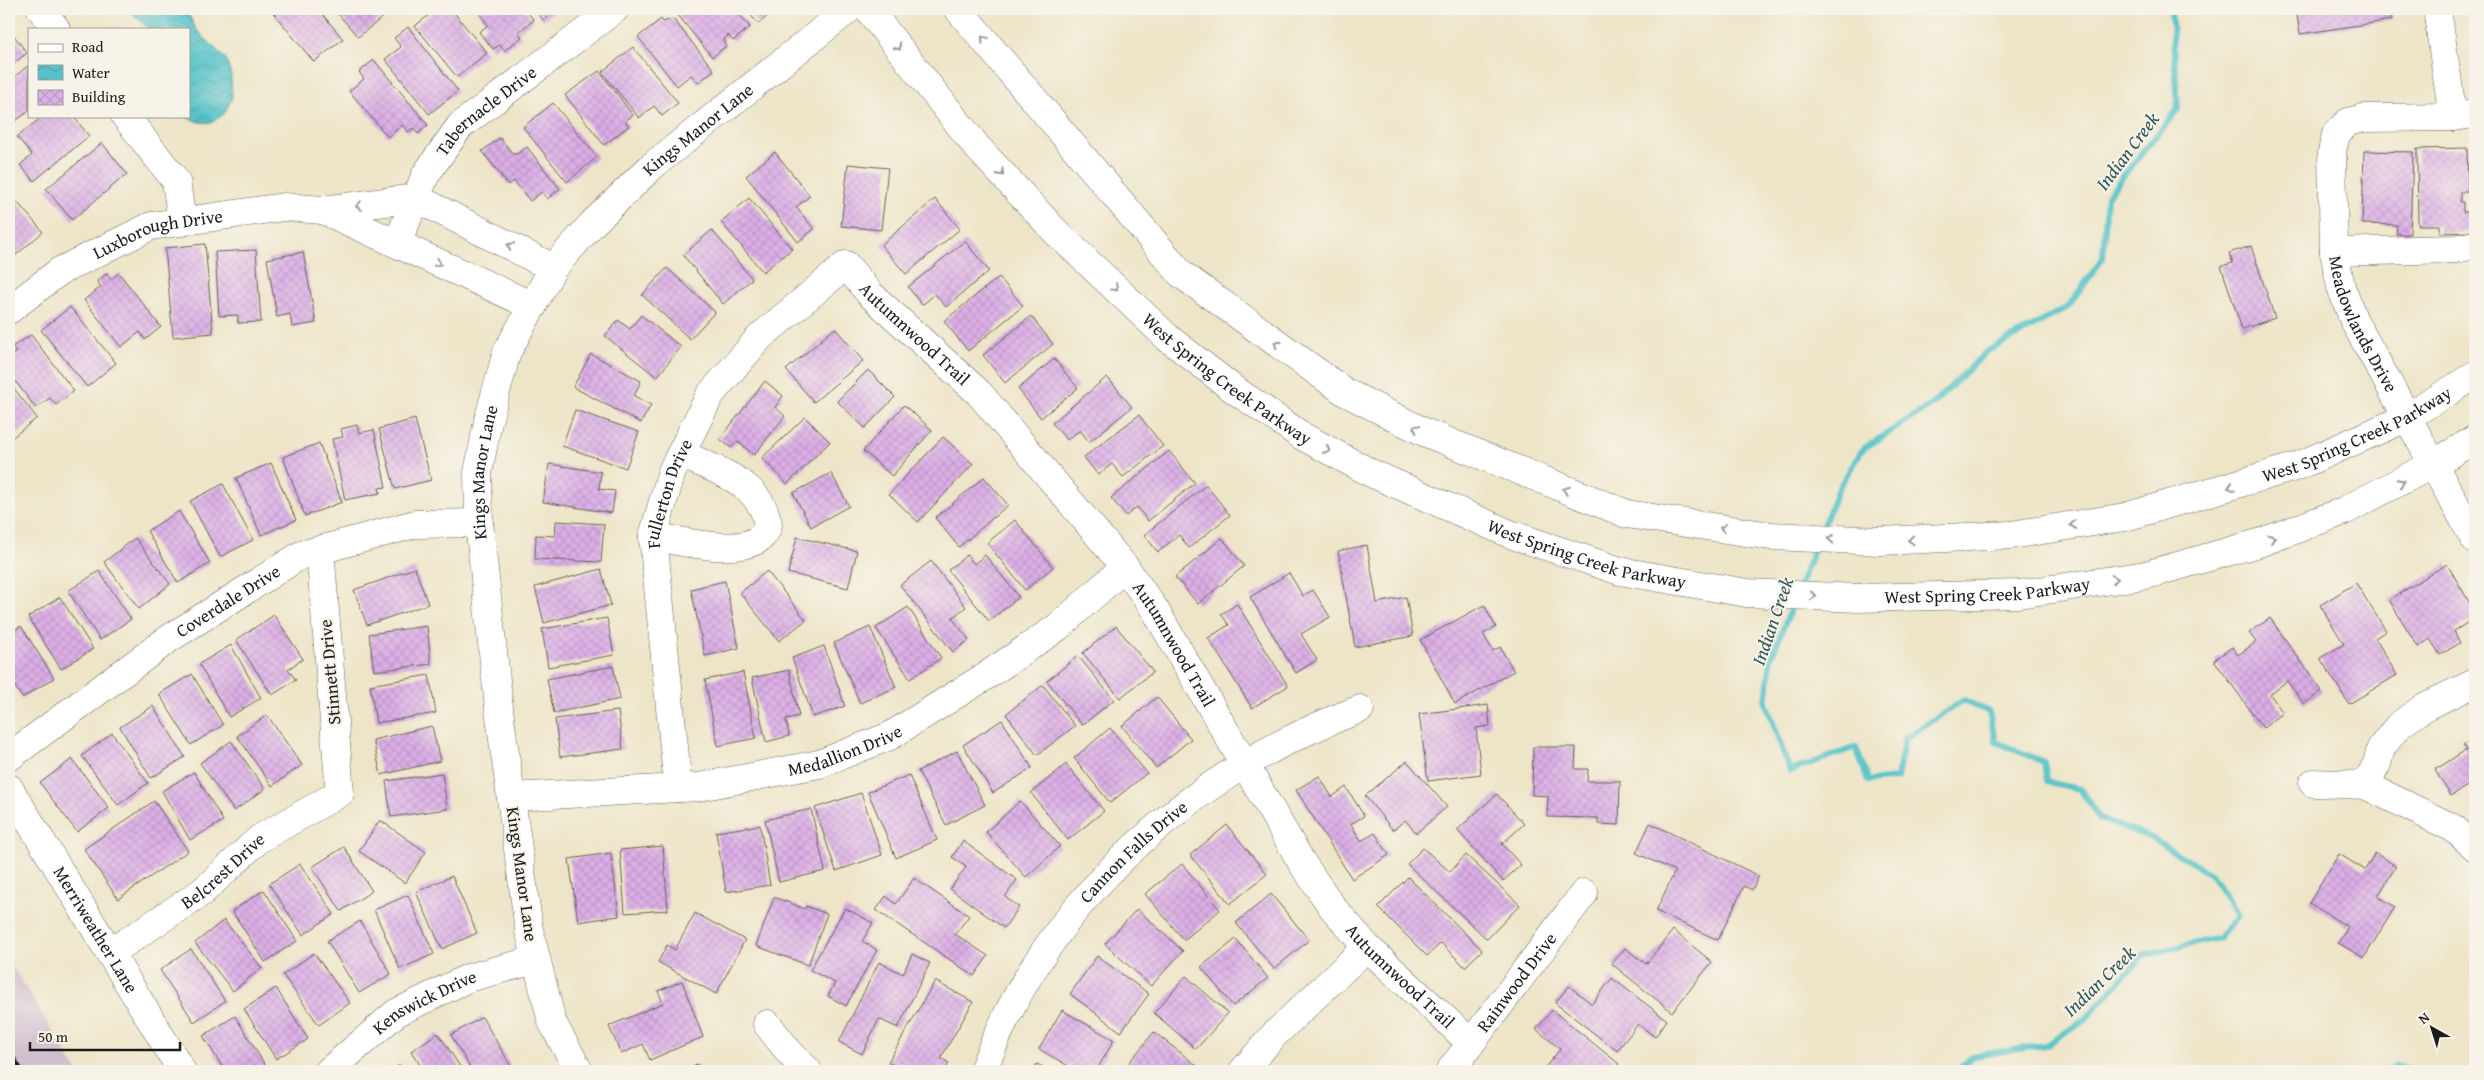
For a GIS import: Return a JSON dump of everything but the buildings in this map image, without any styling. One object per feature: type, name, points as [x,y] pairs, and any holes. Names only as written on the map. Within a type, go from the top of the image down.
[{"type":"street","points":[[41,9],[55,28]]},
{"type":"street","name":"Tabernacle Drive","points":[[397,244],[426,174],[460,126],[615,9]]},
{"type":"street","name":"Kings Manor Lane","points":[[579,1071],[552,1022],[529,930],[500,717],[479,523],[478,473],[488,421],[507,352],[553,268],[592,224],[651,167],[849,9]]},
{"type":"street","name":"West Spring Creek Parkway","points":[[868,9],[977,147],[1055,231],[1168,338],[1232,388],[1302,436],[1371,473],[1510,534],[1620,571],[1747,593],[1857,598],[2019,594],[2146,574],[2262,542],[2344,511],[2475,439]]},
{"type":"street","name":"West Spring Creek Parkway","points":[[958,9],[1182,274],[1345,392],[1424,432],[1627,514],[1771,536],[1880,541],[2011,535],[2125,517],[2298,466],[2406,418],[2475,374]]},
{"type":"street","points":[[2437,9],[2464,116]]},
{"type":"street","name":"Meadowlands Drive","points":[[2464,116],[2363,118],[2348,122],[2336,134],[2332,152],[2334,252],[2341,287],[2354,321],[2475,540]]},
{"type":"street","points":[[127,118],[176,181],[182,222]]},
{"type":"street","points":[[416,198],[553,268]]},
{"type":"street","name":"Luxborough Drive","points":[[9,310],[60,271],[151,226],[284,208],[323,210],[416,198]]},
{"type":"street","name":"Luxborough Drive","points":[[323,210],[533,306]]},
{"type":"street","points":[[2334,252],[2455,249],[2475,245]]},
{"type":"street","name":"Fullerton Drive","points":[[678,788],[653,536],[672,470],[710,395],[760,337],[846,265]]},
{"type":"street","name":"Autumnwood Trail","points":[[846,265],[870,294],[979,393],[1125,568],[1155,610],[1302,863],[1333,908],[1367,947],[1471,1043]]},
{"type":"street","points":[[653,536],[709,547],[748,543],[762,537],[768,525],[763,504],[753,492],[742,484],[680,454]]},
{"type":"street","name":"Coverdale Drive","points":[[9,757],[170,638],[301,555],[415,524],[479,523]]},
{"type":"street","name":"Stinnett Drive","points":[[320,550],[340,793]]},
{"type":"street","name":"Medallion Drive","points":[[511,797],[699,787],[819,764],[890,736],[989,674],[1058,627],[1125,568]]},
{"type":"street","points":[[2365,785],[2376,764],[2380,748],[2398,726],[2426,706],[2475,683]]},
{"type":"street","name":"Cannon Falls Drive","points":[[984,1071],[1001,1029],[1022,987],[1079,905],[1110,869],[1155,826],[1177,808],[1244,764],[1334,719],[1360,710]]},
{"type":"street","points":[[2313,783],[2365,785],[2453,828],[2475,847]]},
{"type":"street","name":"Merriweather Lane","points":[[9,788],[182,1071]]},
{"type":"street","name":"Belcrest Drive","points":[[110,953],[202,892],[259,839],[340,793]]},
{"type":"street","name":"Rainwood Drive","points":[[1450,1071],[1584,893]]},
{"type":"street","points":[[1243,1071],[1275,1034],[1367,947]]},
{"type":"street","name":"Kenswick Drive","points":[[329,1071],[396,1013],[468,978],[535,960]]},
{"type":"street","points":[[768,1024],[789,1052],[808,1071]]},
{"type":"shaded area","points":[[9,961],[77,1071],[9,1071]]},
{"type":"water","points":[[128,9],[186,9],[196,29],[226,59],[231,75],[232,98],[224,114],[211,123],[199,122],[189,118],[190,28],[148,28]]},
{"type":"waterway","name":"Indian Creek","points":[[1821,531],[1838,489],[1863,449],[1933,404],[1986,352],[2068,307],[2103,258],[2107,196],[2178,109],[2171,9]]},
{"type":"waterway","name":"Indian Creek","points":[[1798,589],[1816,545]]},
{"type":"waterway","name":"Indian Creek","points":[[1794,601],[1771,658],[1766,703],[1790,771],[1856,747],[1868,781],[1897,778],[1905,738],[1964,700],[1989,712],[1996,742],[2044,762],[2047,782],[2080,789],[2100,819],[2150,837],[2211,874],[2238,916],[2219,938],[2143,955],[2086,1019],[2046,1045],[1973,1056],[1957,1071]]},
{"type":"waterway","points":[[2388,1071],[2397,1065],[2417,1071]]},
{"type":"railway","points":[[9,1050],[22,1071]]}]
